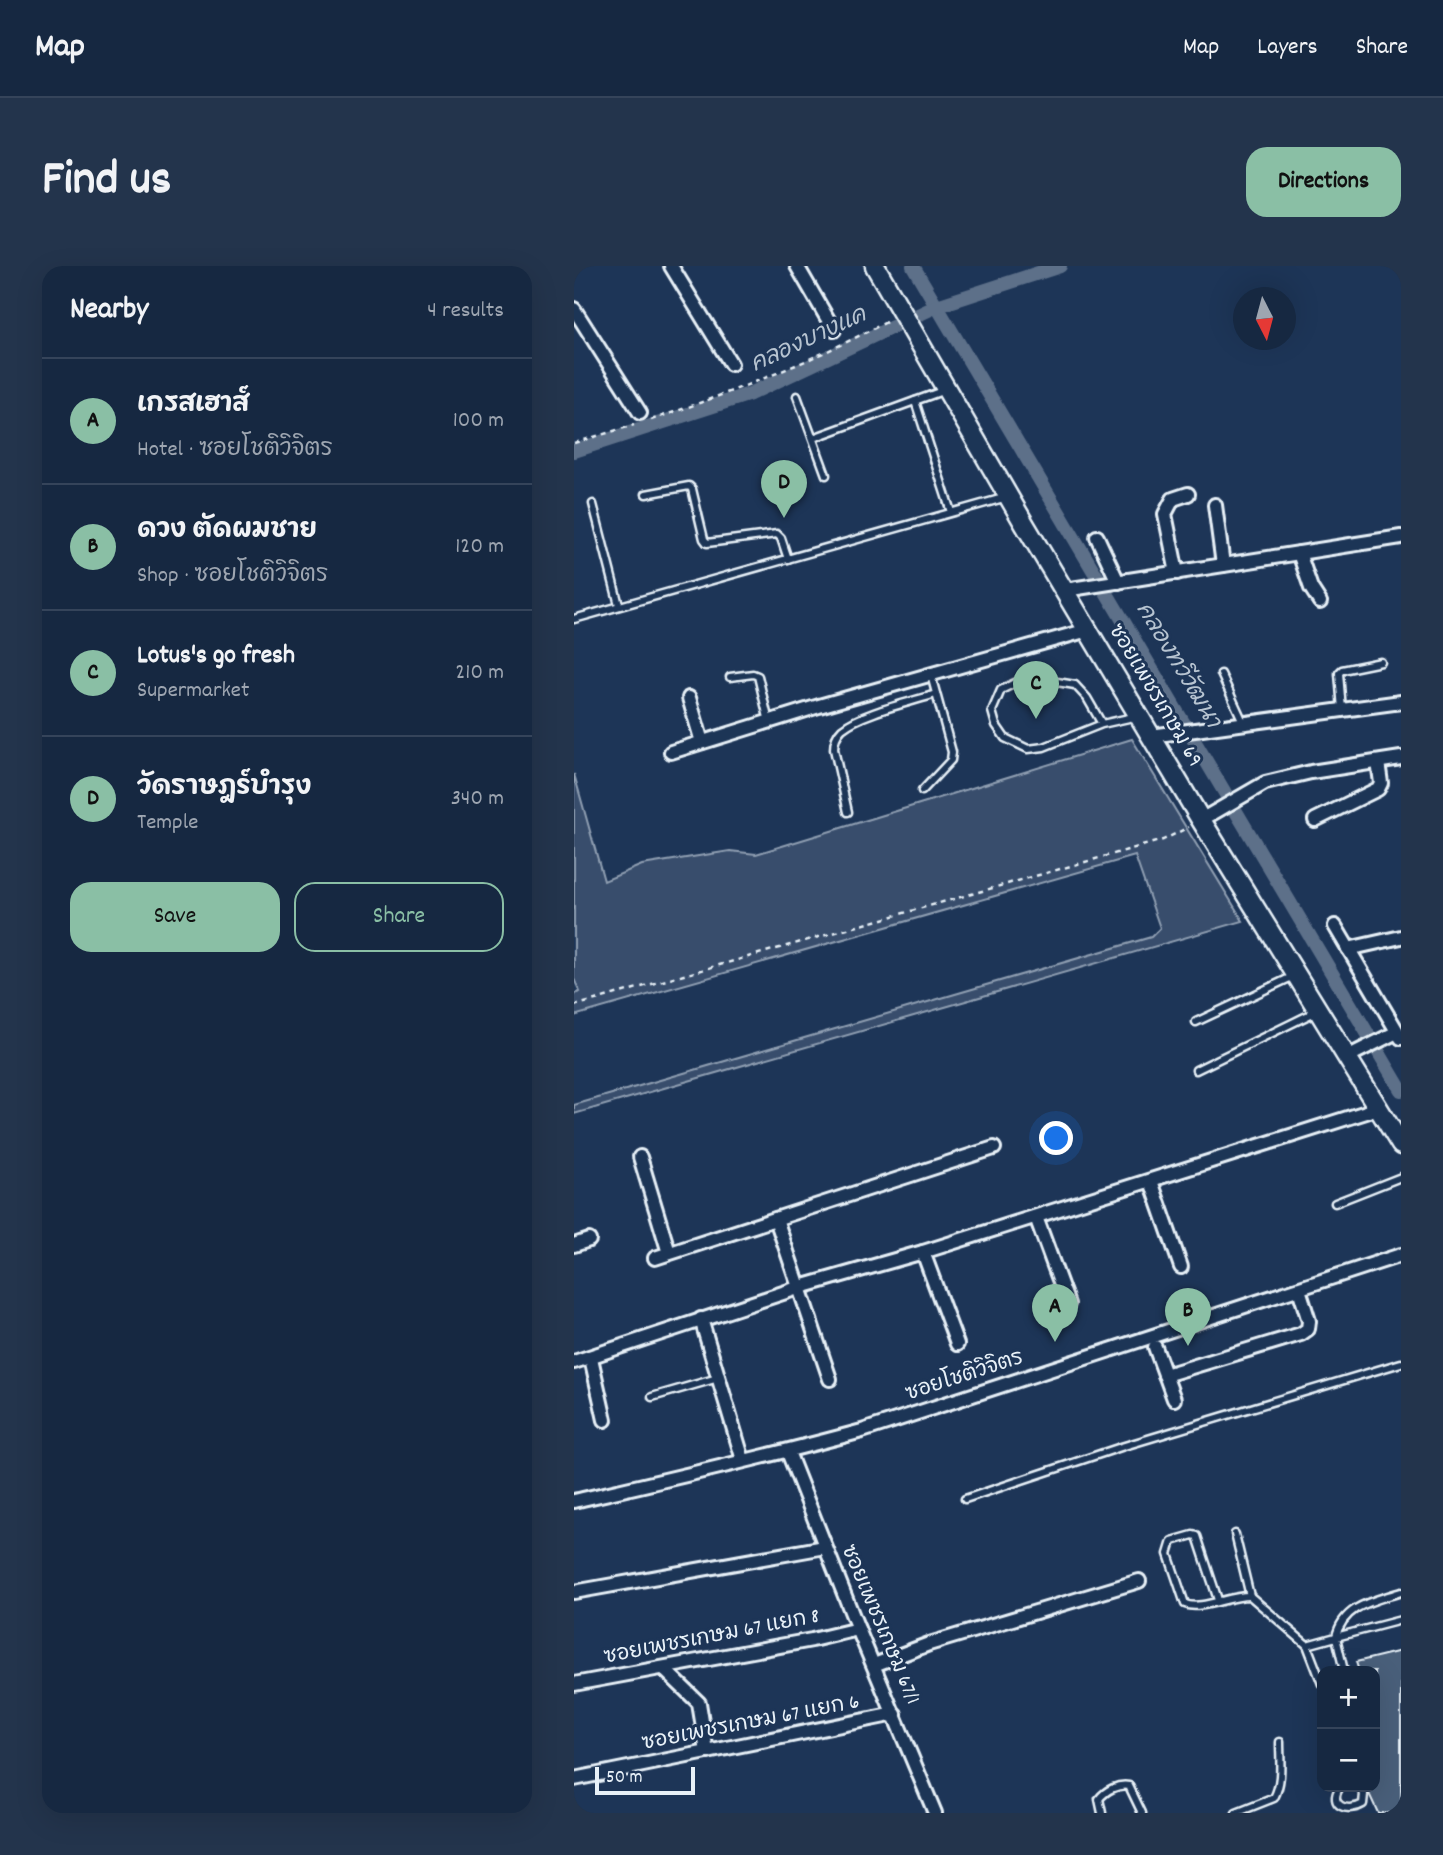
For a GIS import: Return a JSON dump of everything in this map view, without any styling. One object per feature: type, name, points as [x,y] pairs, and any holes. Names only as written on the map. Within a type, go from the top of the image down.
[{"type":"main road","name":"ซอยเพชรเกษม 69","points":[[875,266],[1009,496],[1072,589],[1088,630],[1139,716],[1158,735],[1208,816],[1317,1011],[1352,1054],[1401,1145]]},
{"type":"street","points":[[671,266],[731,364]]},
{"type":"street","points":[[797,266],[834,330]]},
{"type":"street","points":[[574,309],[641,419]]},
{"type":"street","points":[[1177,572],[1165,514],[1173,499],[1188,494]]},
{"type":"street","points":[[1215,505],[1223,565]]},
{"type":"street","points":[[1097,537],[1116,582]]},
{"type":"street","points":[[1072,589],[1401,537]]},
{"type":"street","points":[[1299,553],[1311,588],[1320,602]]},
{"type":"street","points":[[671,752],[1088,630]]},
{"type":"street","points":[[689,698],[702,742]]},
{"type":"street","points":[[1158,735],[1401,702]]},
{"type":"street","points":[[1208,816],[1265,783],[1401,758]]},
{"type":"street","points":[[1315,820],[1378,789],[1381,783],[1378,762]]},
{"type":"street","points":[[1335,926],[1396,1032],[1352,1054]]},
{"type":"street","points":[[1348,949],[1401,937]]},
{"type":"street","points":[[574,1362],[800,1288],[1152,1181],[1380,1108]]},
{"type":"street","points":[[655,1258],[994,1148]]},
{"type":"street","points":[[640,1157],[669,1253]]},
{"type":"street","points":[[1152,1181],[1181,1267]]},
{"type":"street","points":[[1036,1217],[1068,1304]]},
{"type":"street","points":[[776,1219],[830,1379]]},
{"type":"street","points":[[574,1245],[589,1240]]},
{"type":"street","points":[[923,1252],[957,1345]]},
{"type":"street","name":"ซอยโชติวิจิตร","points":[[574,1501],[743,1460],[788,1452],[876,1426],[1401,1255]]},
{"type":"street","points":[[1165,1375],[1301,1334],[1308,1329],[1309,1321],[1298,1289]]},
{"type":"street","points":[[701,1320],[743,1460]]},
{"type":"street","points":[[1155,1347],[1174,1399]]},
{"type":"street","points":[[591,1358],[606,1420]]},
{"type":"street","name":"ซอยเพชรเกษม 67/1","points":[[788,1452],[935,1813]]},
{"type":"street","points":[[574,1592],[825,1547]]},
{"type":"street","points":[[874,1665],[929,1644],[1139,1581]]},
{"type":"street","name":"ซอยเพชรเกษม 67 แยก 8","points":[[574,1684],[858,1629]]},
{"type":"street","points":[[667,1672],[699,1703],[707,1752]]},
{"type":"street","name":"ซอยเพชรเกษม 67 แยก 6","points":[[574,1779],[895,1714]]},
{"type":"lane","points":[[813,438],[947,389]]},
{"type":"lane","points":[[797,396],[826,475]]},
{"type":"lane","points":[[915,401],[951,512]]},
{"type":"lane","points":[[646,494],[689,486],[707,543],[777,534],[788,559]]},
{"type":"lane","points":[[574,619],[1009,496]]},
{"type":"lane","points":[[593,504],[619,605]]},
{"type":"lane","points":[[1342,710],[1337,677],[1339,673],[1342,670],[1381,662]]},
{"type":"lane","points":[[730,677],[752,674],[758,676],[769,722]]},
{"type":"lane","points":[[1221,674],[1244,724]]},
{"type":"lane","points":[[922,791],[951,760],[952,752],[931,675]]},
{"type":"lane","points":[[1102,724],[1087,698],[1075,685],[1027,677],[1001,690],[992,711],[996,725],[1005,738],[1028,749],[1044,747],[1102,724],[1139,716]]},
{"type":"lane","points":[[848,812],[834,749],[834,740],[841,730],[860,718],[936,694]]},
{"type":"lane","points":[[1196,1022],[1296,975]]},
{"type":"lane","points":[[1196,1070],[1317,1011]]},
{"type":"lane","points":[[1335,1203],[1401,1177]]},
{"type":"lane","points":[[965,1499],[1121,1447],[1401,1363]]},
{"type":"lane","points":[[652,1397],[718,1378]]},
{"type":"lane","points":[[1235,1534],[1250,1596]]},
{"type":"lane","points":[[1218,1600],[1198,1536],[1172,1541],[1168,1554],[1182,1600],[1193,1607],[1240,1595],[1250,1596],[1307,1644],[1317,1671]]},
{"type":"lane","points":[[1343,1666],[1336,1637],[1338,1625],[1346,1614],[1360,1606],[1401,1592]]},
{"type":"lane","points":[[1307,1644],[1401,1620]]},
{"type":"lane","points":[[1236,1813],[1274,1798],[1281,1776],[1280,1742]]},
{"type":"lane","points":[[1102,1813],[1099,1799],[1104,1793],[1122,1784],[1129,1786],[1142,1813]]},
{"type":"lane","points":[[1337,1792],[1336,1802],[1350,1812],[1363,1804],[1363,1792]]},
{"type":"path","points":[[574,443],[641,419],[735,391],[843,345],[891,320],[881,303],[892,296]]},
{"type":"path","points":[[574,1006],[1163,841],[1208,816]]},
{"type":"shaded area","points":[[1132,739],[1243,921],[574,1114],[574,1105],[1151,937],[1160,928],[1135,856],[574,1016],[574,994],[580,992],[574,979],[574,774],[604,881],[642,865],[730,851],[756,854]]},
{"type":"building","points":[[1401,1651],[1401,1813],[1378,1813],[1368,1792],[1380,1792],[1380,1666],[1357,1666],[1356,1662]]},
{"type":"waterway","name":"คลองทวีวัฒนา","points":[[913,266],[1401,1090]]},
{"type":"waterway","name":"คลองบางแค","points":[[574,451],[750,394],[937,306],[1060,266]]},
{"type":"place","name":"วัดราษฎร์บำรุง","points":[[784,518]]},
{"type":"place","name":"Lotus's go fresh","points":[[1036,719]]},
{"type":"place","name":"เกรสเฮาส์","points":[[1055,1342]]},
{"type":"place","name":"ดวง ตัดผมชาย","points":[[1188,1346]]}]
